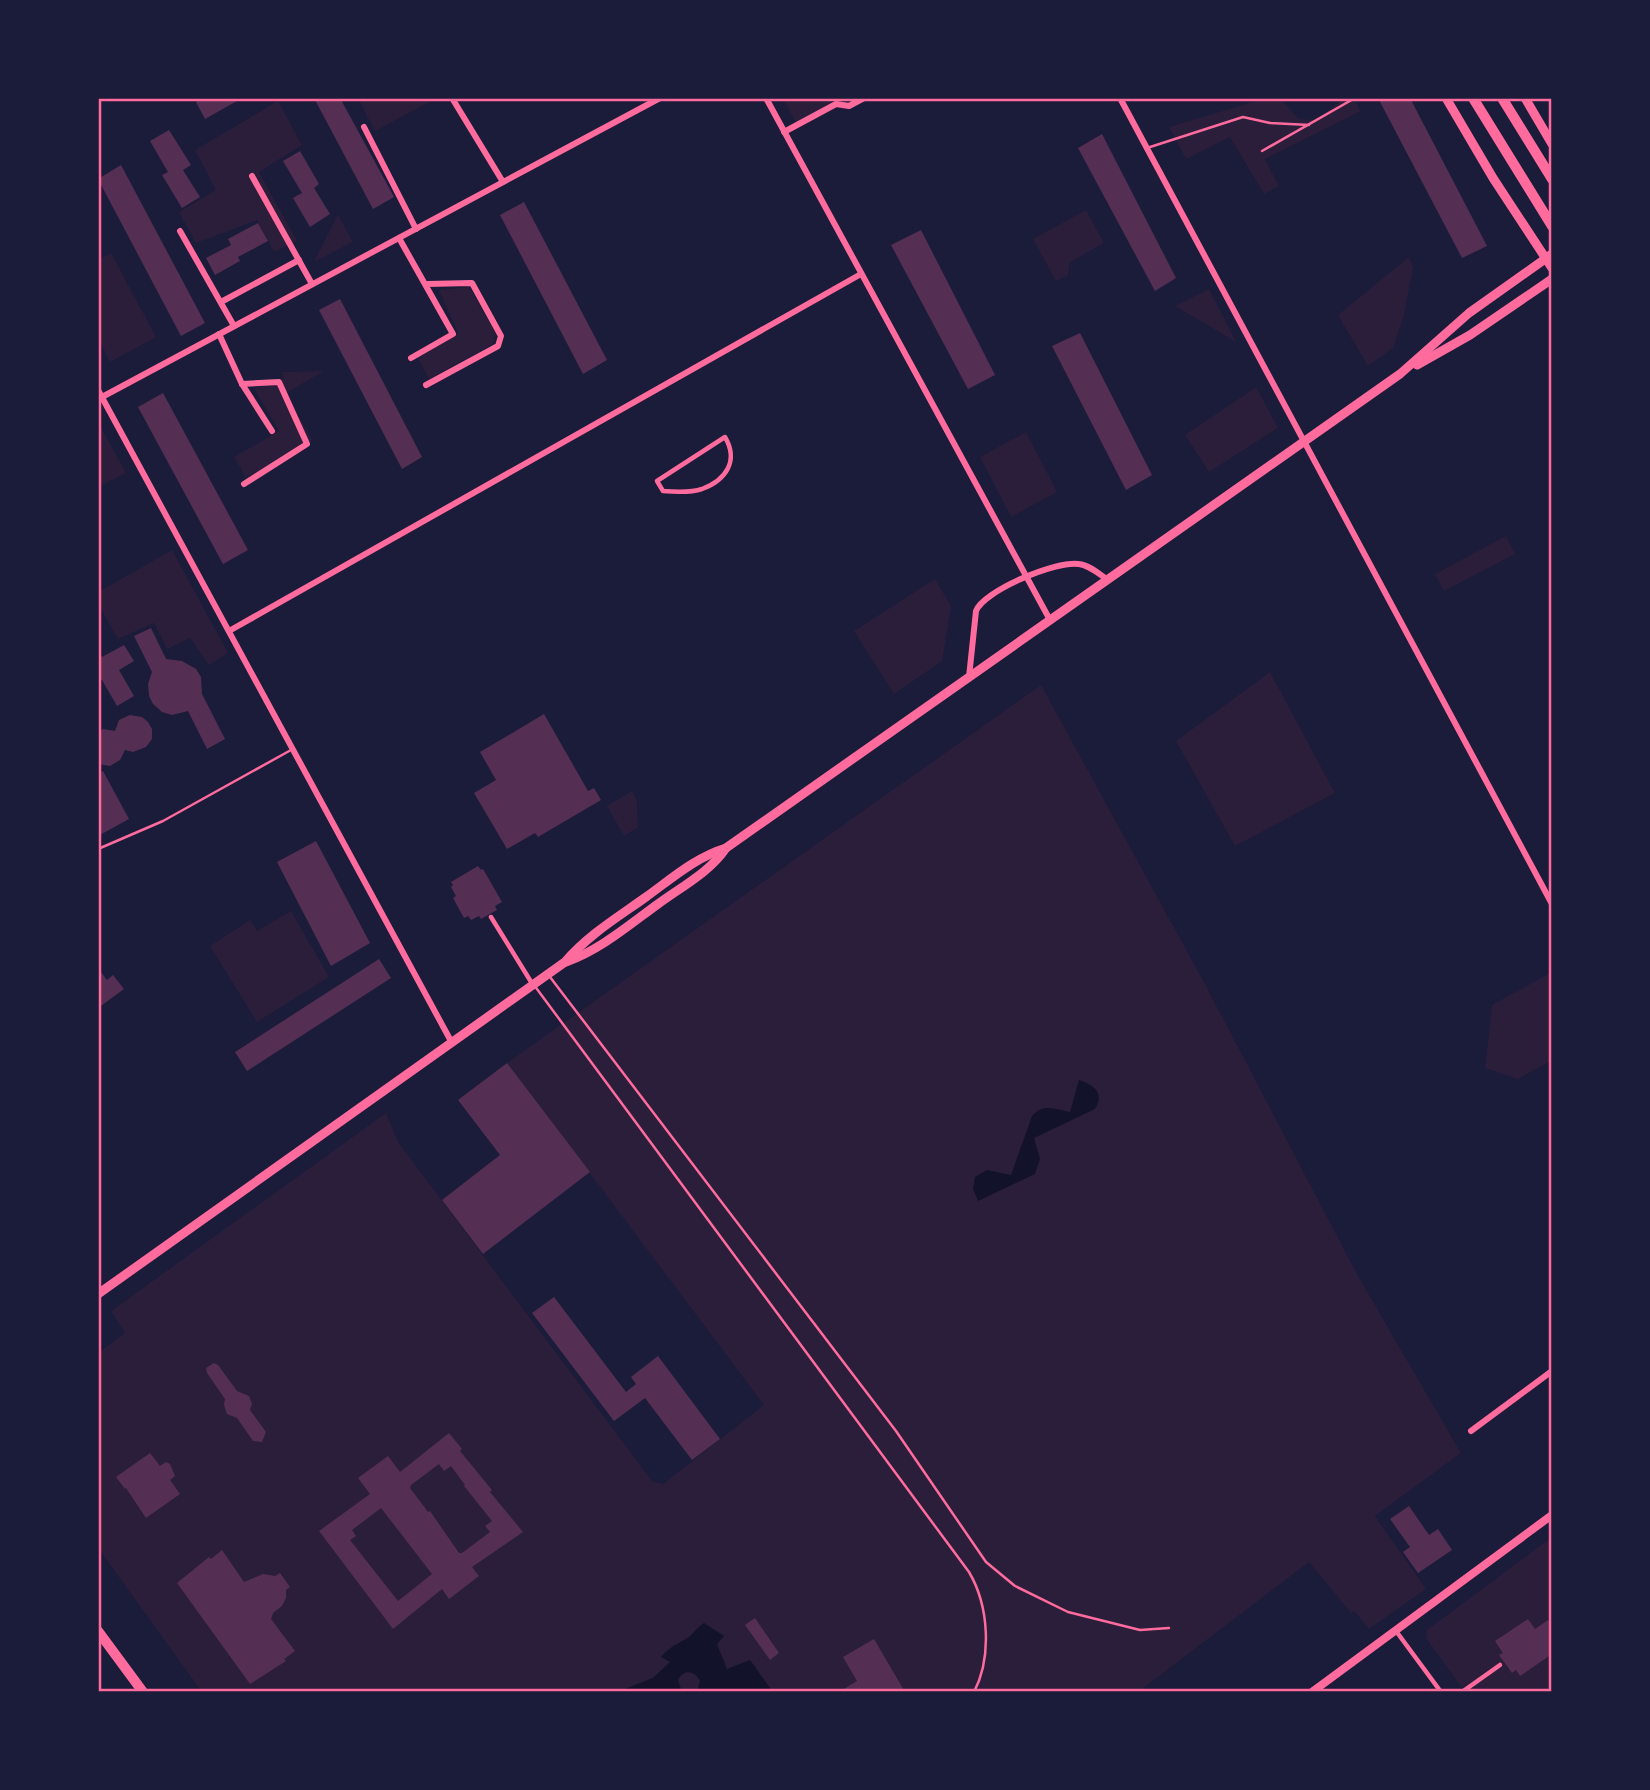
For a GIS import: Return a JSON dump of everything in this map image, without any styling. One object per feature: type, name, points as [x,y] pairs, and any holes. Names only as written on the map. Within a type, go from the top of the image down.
[{"type":"highway","points":[[1473,98],[1552,226]]},
{"type":"highway","points":[[1502,98],[1552,179]]},
{"type":"main road","points":[[1446,98],[1493,178],[1549,256],[1552,268]]},
{"type":"main road","points":[[1525,98],[1552,144]]},
{"type":"main road","points":[[98,1294],[548,975],[565,962],[584,941],[675,876],[707,855],[726,848],[1400,374],[1480,304],[1549,256]]},
{"type":"main road","points":[[1400,374],[1470,335],[1552,279]]},
{"type":"main road","points":[[98,1631],[143,1692]]},
{"type":"street","points":[[452,98],[503,182]]},
{"type":"street","points":[[452,1043],[100,394],[219,334],[660,98]]},
{"type":"street","points":[[766,98],[1050,620]]},
{"type":"street","points":[[784,132],[834,101],[849,106],[864,98]]},
{"type":"street","points":[[1120,98],[1552,904]]},
{"type":"street","points":[[364,127],[416,229]]},
{"type":"street","points":[[252,176],[312,284]]},
{"type":"street","points":[[180,231],[234,326]]},
{"type":"street","points":[[400,238],[453,334],[411,358]]},
{"type":"street","points":[[221,302],[299,260]]},
{"type":"street","points":[[229,631],[861,274]]},
{"type":"street","points":[[426,386],[498,346],[501,336],[472,283],[427,284]]},
{"type":"street","points":[[219,334],[242,384],[272,431]]},
{"type":"street","points":[[242,384],[279,382],[307,444],[244,484]]},
{"type":"street","points":[[725,437],[733,456],[731,466],[716,480],[702,489],[663,491],[657,481],[725,437]]},
{"type":"street","points":[[969,677],[978,606],[1026,577],[1067,564],[1089,567],[1108,580]]},
{"type":"street","points":[[491,917],[534,985]]},
{"type":"street","points":[[1471,1431],[1552,1371]]},
{"type":"street","points":[[1312,1692],[1552,1515]]},
{"type":"street","points":[[1395,1629],[1441,1692]]},
{"type":"street","points":[[1462,1692],[1500,1665]]},
{"type":"lane","points":[[1262,151],[1355,98]]},
{"type":"lane","points":[[1146,148],[1243,117],[1270,123],[1309,125]]},
{"type":"lane","points":[[98,849],[163,821],[293,750]]},
{"type":"lane","points":[[548,975],[896,1431],[986,1562],[1015,1586],[1068,1612],[1140,1630],[1169,1628]]},
{"type":"lane","points":[[534,985],[970,1572],[980,1598],[986,1643],[983,1669],[974,1692]]},
{"type":"shaded area","points":[[358,98],[437,98],[375,131]]},
{"type":"shaded area","points":[[783,98],[829,98],[831,103],[796,123]]},
{"type":"shaded area","points":[[1266,98],[1281,99],[1299,119],[1315,120],[1345,98],[1353,98],[1361,111],[1265,159],[1279,186],[1264,194],[1230,137],[1186,159],[1169,127]]},
{"type":"shaded area","points":[[278,101],[302,145],[259,172],[297,241],[274,252],[257,220],[196,243],[179,212],[216,190],[195,150]]},
{"type":"shaded area","points":[[1086,210],[1104,243],[1070,262],[1068,275],[1056,281],[1033,239]]},
{"type":"shaded area","points":[[338,215],[353,242],[314,262]]},
{"type":"shaded area","points":[[111,253],[156,337],[110,362],[98,338],[98,260]]},
{"type":"shaded area","points":[[1409,257],[1413,268],[1404,315],[1393,348],[1368,366],[1338,315]]},
{"type":"shaded area","points":[[469,287],[496,334],[493,344],[429,379],[417,356],[458,333],[439,290]]},
{"type":"shaded area","points":[[1209,289],[1236,342],[1175,306]]},
{"type":"shaded area","points":[[324,371],[286,393],[312,440],[246,478],[234,457],[279,431],[254,388],[284,379],[282,372]]},
{"type":"shaded area","points":[[1256,387],[1278,428],[1209,472],[1185,435]]},
{"type":"shaded area","points":[[98,422],[126,473],[98,487]]},
{"type":"shaded area","points":[[1026,432],[1057,492],[1011,517],[980,457]]},
{"type":"shaded area","points":[[1506,536],[1515,554],[1444,591],[1435,574]]},
{"type":"shaded area","points":[[172,550],[228,653],[209,665],[190,638],[167,649],[154,623],[118,639],[98,604],[98,592]]},
{"type":"shaded area","points":[[935,579],[951,606],[942,661],[894,694],[854,631]]},
{"type":"shaded area","points":[[1270,672],[1335,793],[1235,846],[1176,741]]},
{"type":"shaded area","points":[[1041,685],[1205,984],[1358,1276],[1461,1453],[1375,1516],[1426,1589],[1369,1629],[1354,1611],[1351,1613],[1309,1562],[1138,1692],[202,1692],[98,1548],[98,1353],[125,1333],[111,1311],[386,1113],[398,1142],[652,1481],[663,1484],[764,1405],[507,1063]]},
{"type":"shaded area","points":[[632,791],[637,801],[638,827],[624,836],[607,806]]},
{"type":"shaded area","points":[[291,911],[329,977],[257,1022],[210,946],[250,920],[257,931]]},
{"type":"shaded area","points":[[1552,972],[1552,1060],[1518,1079],[1485,1068],[1492,1005]]},
{"type":"shaded area","points":[[1079,1080],[1096,1090],[1099,1098],[1095,1109],[1034,1138],[1040,1159],[1035,1174],[978,1201],[973,1189],[975,1177],[987,1170],[1011,1175],[1032,1116],[1045,1108],[1070,1112]]},
{"type":"shaded area","points":[[1552,1537],[1552,1692],[1465,1692],[1426,1638],[1427,1630]]},
{"type":"shaded area","points":[[704,1623],[724,1636],[717,1644],[727,1669],[750,1660],[770,1688],[765,1692],[697,1692],[700,1681],[689,1672],[678,1680],[682,1692],[617,1692],[653,1678],[670,1662],[661,1657]]},
{"type":"building","points":[[202,98],[236,98],[237,101],[205,119],[196,102]]},
{"type":"building","points":[[314,98],[340,98],[394,197],[373,209]]},
{"type":"building","points":[[1378,98],[1410,98],[1487,246],[1462,258]]},
{"type":"building","points":[[169,130],[191,165],[183,170],[200,197],[182,208],[162,175],[168,172],[150,141]]},
{"type":"building","points":[[1102,134],[1176,278],[1155,291],[1078,148]]},
{"type":"building","points":[[300,151],[319,184],[314,188],[330,214],[310,227],[293,198],[302,193],[283,161]]},
{"type":"building","points":[[121,165],[205,323],[181,336],[98,179]]},
{"type":"building","points":[[524,202],[607,360],[583,374],[500,215]]},
{"type":"building","points":[[258,223],[268,241],[238,257],[240,261],[215,275],[206,258],[231,245],[228,239]]},
{"type":"building","points":[[921,230],[995,375],[968,389],[891,245]]},
{"type":"building","points":[[340,299],[422,457],[402,469],[319,310]]},
{"type":"building","points":[[1080,333],[1152,475],[1126,490],[1052,346]]},
{"type":"building","points":[[163,393],[248,550],[223,564],[138,407]]},
{"type":"building","points":[[151,628],[166,659],[182,661],[196,669],[201,677],[202,694],[225,739],[207,749],[188,711],[172,715],[162,712],[153,704],[148,684],[152,672],[134,636]]},
{"type":"building","points":[[124,645],[134,661],[119,670],[134,696],[117,706],[102,680],[98,682],[98,650],[102,657]]},
{"type":"building","points":[[544,714],[588,791],[594,788],[601,800],[538,837],[535,833],[507,849],[474,793],[496,780],[480,752]]},
{"type":"building","points":[[130,715],[142,717],[148,722],[152,729],[152,739],[146,747],[133,752],[125,750],[120,760],[110,766],[98,764],[98,732],[103,729],[115,731],[119,720]]},
{"type":"building","points":[[103,771],[129,819],[98,836],[98,774]]},
{"type":"building","points":[[316,841],[370,943],[331,966],[277,862]]},
{"type":"building","points":[[478,866],[483,869],[502,902],[495,906],[497,910],[481,919],[479,916],[471,920],[468,916],[464,918],[453,898],[456,896],[451,882]]},
{"type":"building","points":[[379,959],[391,978],[247,1071],[235,1052]]},
{"type":"building","points":[[98,968],[107,980],[113,975],[124,989],[98,1008]]},
{"type":"building","points":[[507,1063],[590,1172],[483,1254],[442,1200],[500,1155],[458,1100]]},
{"type":"building","points":[[554,1297],[626,1392],[636,1384],[631,1377],[658,1356],[720,1439],[692,1460],[645,1398],[614,1421],[532,1313]]},
{"type":"building","points":[[214,1363],[237,1391],[249,1396],[252,1404],[250,1410],[266,1432],[262,1442],[253,1441],[237,1418],[227,1414],[225,1399],[207,1373],[206,1368]]},
{"type":"building","points":[[449,1433],[492,1490],[490,1492],[523,1532],[472,1567],[479,1576],[449,1599],[442,1589],[393,1629],[319,1531],[370,1494],[358,1478],[388,1456],[400,1472]],"holes":[[[439,1464],[444,1471],[451,1466],[492,1521],[485,1526],[490,1532],[462,1553],[459,1553],[430,1511],[428,1512],[410,1488]],[[381,1508],[432,1574],[398,1601],[350,1540],[356,1536],[352,1530]]]},
{"type":"building","points":[[150,1453],[160,1466],[166,1462],[170,1464],[175,1476],[170,1480],[180,1494],[146,1518],[116,1477]]},
{"type":"building","points":[[1409,1506],[1429,1535],[1438,1529],[1452,1550],[1418,1573],[1403,1552],[1410,1547],[1390,1519]]},
{"type":"building","points":[[222,1550],[244,1582],[263,1574],[275,1576],[280,1573],[290,1587],[286,1590],[282,1606],[273,1613],[271,1619],[295,1651],[284,1659],[286,1661],[250,1684],[177,1583]]},
{"type":"building","points":[[755,1618],[779,1653],[770,1660],[745,1625]]},
{"type":"building","points":[[1528,1619],[1535,1629],[1548,1620],[1552,1627],[1552,1645],[1549,1646],[1552,1654],[1520,1676],[1516,1670],[1512,1673],[1499,1655],[1503,1653],[1495,1641]]},
{"type":"building","points":[[874,1639],[905,1692],[839,1692],[857,1681],[843,1657]]}]
